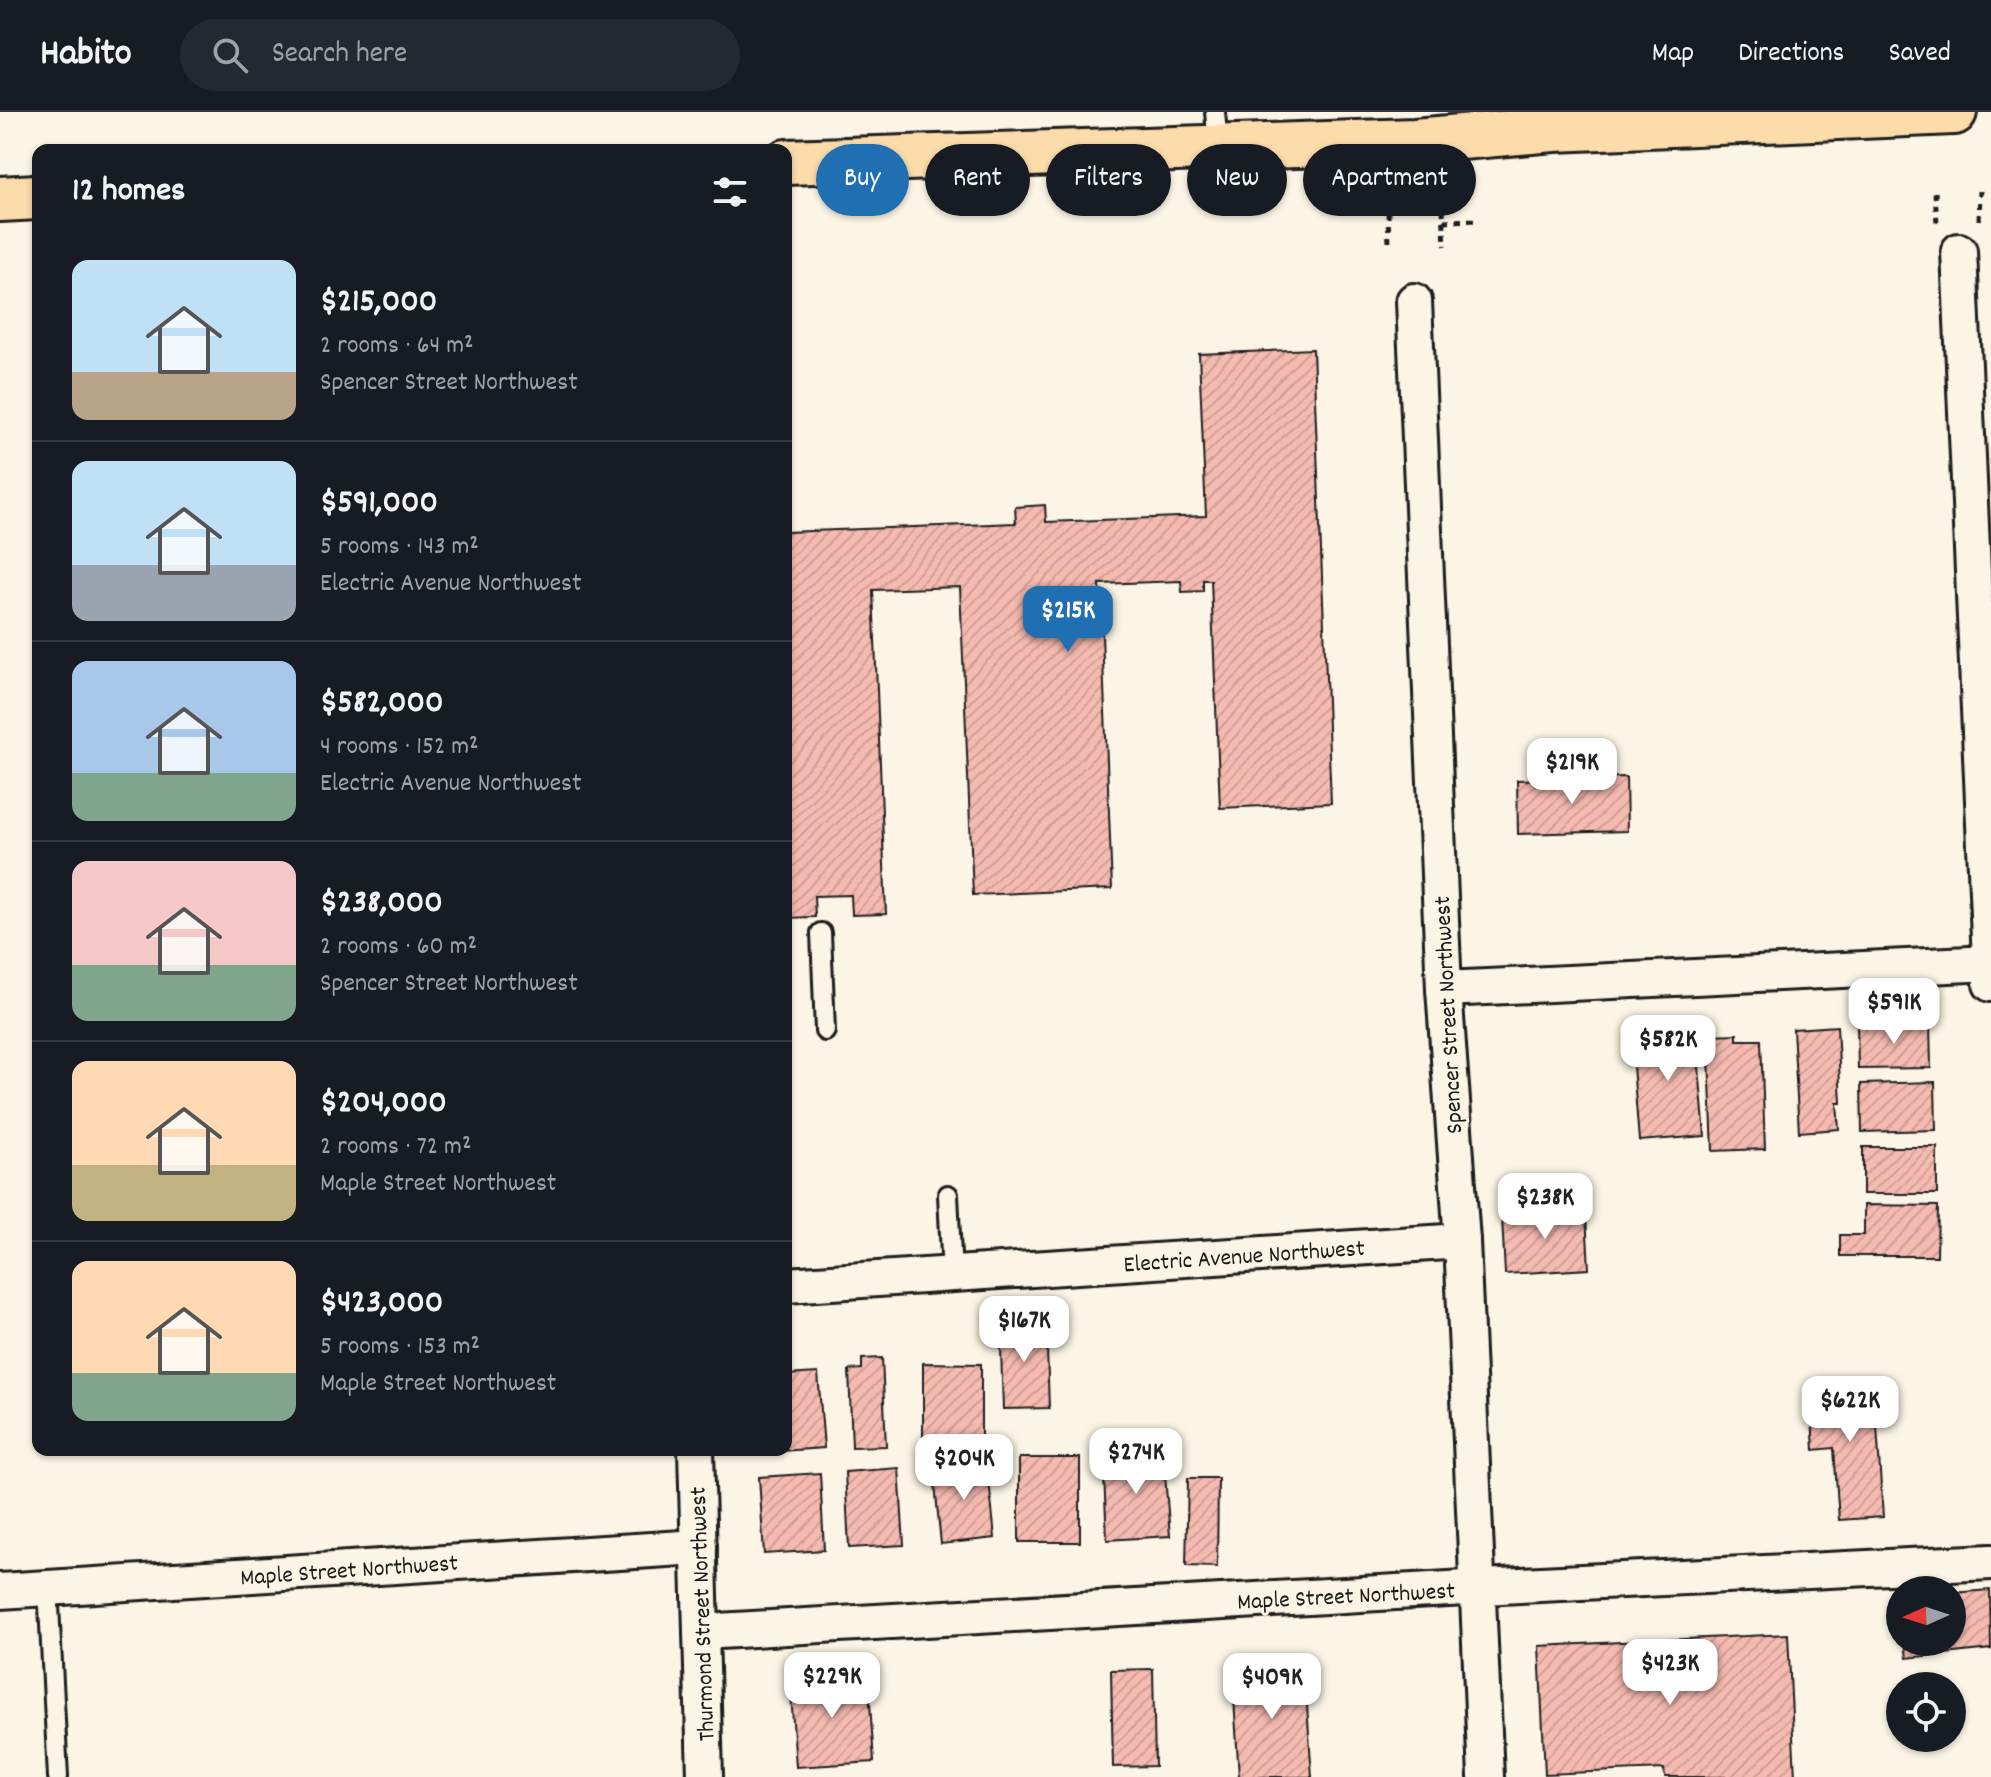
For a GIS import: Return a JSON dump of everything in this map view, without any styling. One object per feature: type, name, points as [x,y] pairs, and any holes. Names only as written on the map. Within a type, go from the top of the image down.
[{"type":"main road","points":[[792,162],[1216,129],[1415,141],[1554,129],[1954,112]]},
{"type":"main road","points":[[0,199],[32,197]]},
{"type":"street","points":[[1444,989],[1990,970],[1959,251]]},
{"type":"street","name":"Spencer Street Northwest","points":[[1414,301],[1444,989],[1462,1241],[1486,1777]]},
{"type":"street","name":"Electric Avenue Northwest","points":[[792,1285],[1462,1241]]},
{"type":"street","name":"Thurmond Street Northwest","points":[[696,1456],[705,1777]]},
{"type":"street","name":"Maple Street Northwest","points":[[0,1591],[699,1547]]},
{"type":"street","name":"Maple Street Northwest","points":[[701,1632],[1991,1562]]},
{"type":"lane","points":[[821,933],[825,1031]]},
{"type":"lane","points":[[948,1195],[952,1275]]},
{"type":"lane","points":[[48,1587],[58,1777]]},
{"type":"path","points":[[1979,220],[1980,191]]},
{"type":"path","points":[[1935,192],[1937,224]]},
{"type":"path","points":[[1388,216],[1389,245]]},
{"type":"path","points":[[1444,216],[1445,246]]},
{"type":"path","points":[[1444,221],[1480,220]]},
{"type":"building","points":[[1313,349],[1331,803],[1220,808],[1211,580],[1203,580],[1203,591],[1182,592],[1181,581],[1100,584],[1112,889],[973,895],[960,587],[873,590],[886,914],[852,915],[851,895],[814,896],[815,917],[792,918],[792,532],[1016,523],[1015,507],[1045,505],[1046,522],[1206,516],[1199,354]]},
{"type":"building","points":[[1626,777],[1627,831],[1518,834],[1517,780]]},
{"type":"building","points":[[1695,1021],[1705,1136],[1639,1141],[1631,1041],[1653,1039],[1652,1024]]},
{"type":"building","points":[[1930,1022],[1931,1068],[1858,1069],[1857,1023]]},
{"type":"building","points":[[1837,1026],[1841,1103],[1837,1103],[1839,1129],[1799,1132],[1793,1029]]},
{"type":"building","points":[[1737,1034],[1737,1040],[1761,1040],[1765,1149],[1713,1151],[1708,1035]]},
{"type":"building","points":[[1935,1082],[1936,1130],[1862,1132],[1861,1084]]},
{"type":"building","points":[[1863,1147],[1937,1147],[1937,1194],[1863,1194]]},
{"type":"building","points":[[1549,1194],[1551,1217],[1586,1215],[1589,1269],[1505,1274],[1502,1218],[1530,1217],[1529,1195]]},
{"type":"building","points":[[1864,1205],[1938,1206],[1937,1256],[1840,1256],[1840,1235],[1864,1235]]},
{"type":"building","points":[[1046,1319],[1049,1408],[1003,1409],[1000,1320]]},
{"type":"building","points":[[882,1358],[886,1446],[852,1447],[849,1370],[862,1369],[862,1359]]},
{"type":"building","points":[[923,1363],[981,1364],[981,1440],[923,1440]]},
{"type":"building","points":[[818,1373],[824,1448],[792,1450],[792,1375]]},
{"type":"building","points":[[1874,1381],[1883,1517],[1839,1520],[1834,1448],[1814,1450],[1810,1385]]},
{"type":"building","points":[[1163,1451],[1170,1536],[1107,1540],[1103,1454]]},
{"type":"building","points":[[1019,1458],[1080,1458],[1080,1542],[1019,1542]]},
{"type":"building","points":[[987,1460],[995,1538],[941,1544],[933,1465]]},
{"type":"building","points":[[899,1468],[904,1545],[849,1548],[845,1472]]},
{"type":"building","points":[[820,1473],[824,1550],[764,1554],[759,1477]]},
{"type":"building","points":[[1188,1478],[1218,1478],[1217,1567],[1186,1566]]},
{"type":"building","points":[[1990,1590],[1991,1649],[1966,1652],[1966,1592]]},
{"type":"building","points":[[1788,1634],[1795,1777],[1665,1777],[1664,1769],[1545,1774],[1539,1646]]},
{"type":"building","points":[[1304,1662],[1312,1777],[1239,1777],[1232,1667]]},
{"type":"building","points":[[1153,1669],[1155,1766],[1113,1767],[1111,1670]]},
{"type":"building","points":[[868,1673],[874,1762],[796,1767],[790,1678]]}]
